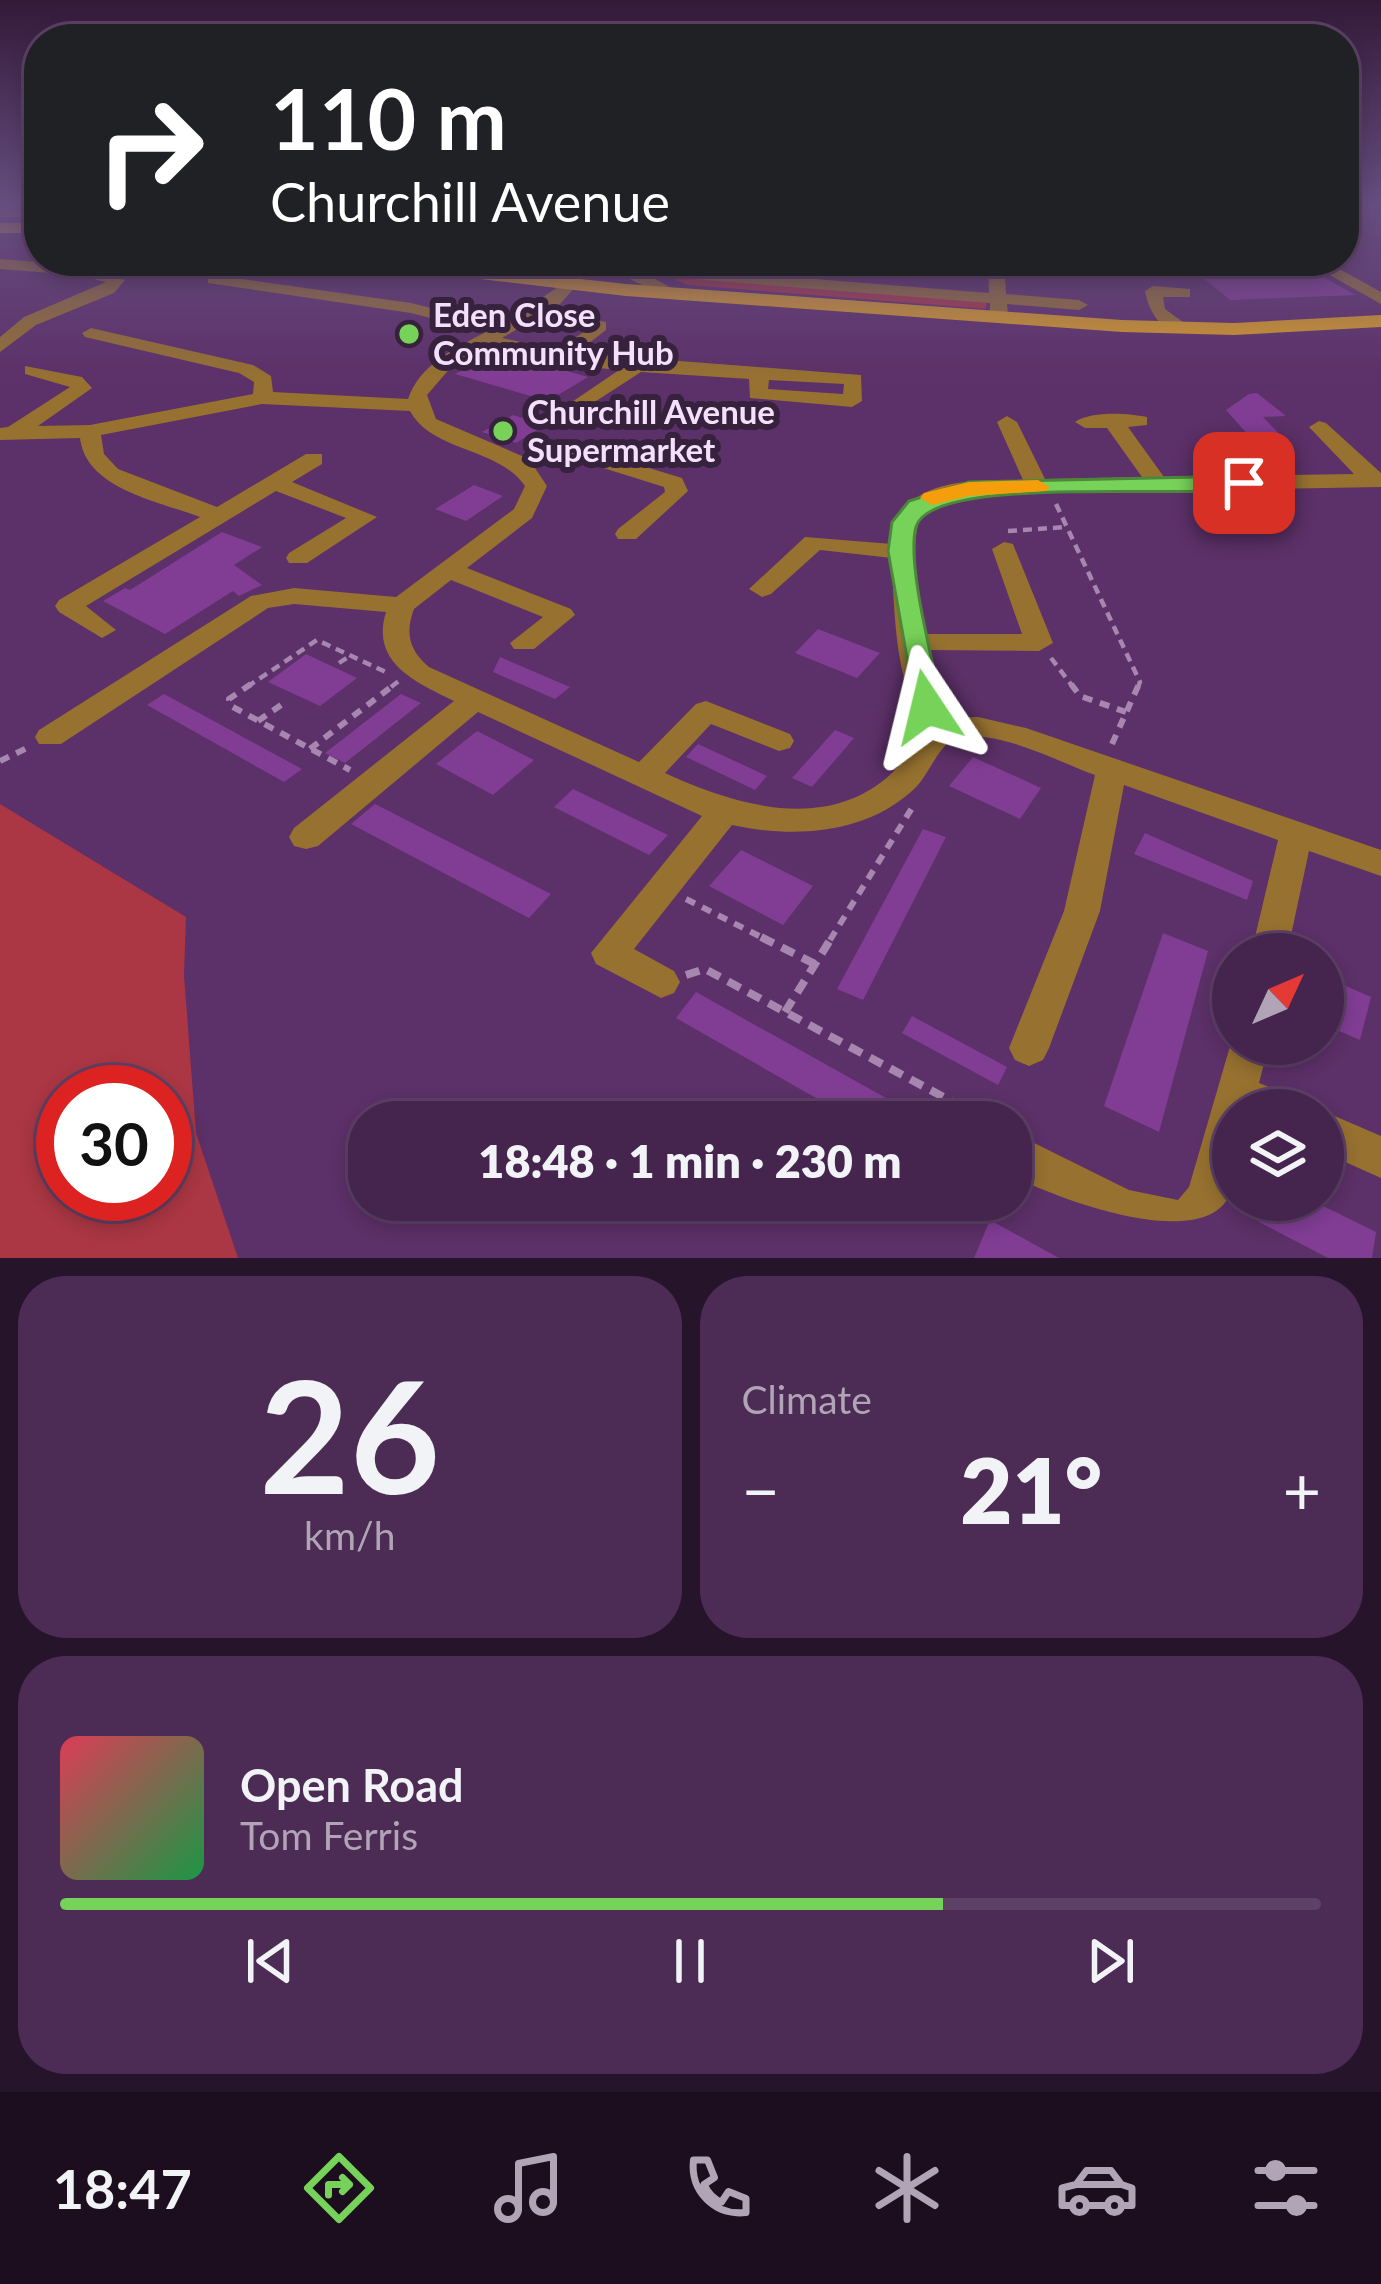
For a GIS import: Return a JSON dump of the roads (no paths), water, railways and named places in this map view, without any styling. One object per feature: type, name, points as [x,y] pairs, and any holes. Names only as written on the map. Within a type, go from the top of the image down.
[{"type":"main road","points":[[502,276],[635,285],[670,294],[999,309],[1181,329],[1381,321]]},
{"type":"street","points":[[0,346],[43,315],[116,284],[116,278],[109,276]]},
{"type":"street","points":[[629,276],[635,285]]},
{"type":"street","points":[[709,276],[999,309],[1079,305]]},
{"type":"street","points":[[997,276],[999,309]]},
{"type":"street","points":[[1341,276],[1381,298]]},
{"type":"street","points":[[214,280],[428,311],[555,357],[760,373]]},
{"type":"street","points":[[417,405],[420,388],[434,371],[554,302],[570,284]]},
{"type":"street","points":[[1181,329],[1157,311],[1153,291],[1184,293]]},
{"type":"street","points":[[16,310],[43,315]]},
{"type":"street","points":[[512,363],[533,368],[599,326]]},
{"type":"street","points":[[91,333],[246,369],[264,380],[262,398]]},
{"type":"street","points":[[521,464],[556,446],[575,421],[637,366]]},
{"type":"street","points":[[5,434],[74,397],[82,385],[32,370]]},
{"type":"street","points":[[5,434],[90,431],[262,398],[417,405],[439,430],[521,464],[536,486],[532,503],[402,605],[394,637],[404,661],[474,700],[724,812],[786,821],[833,816],[872,802],[913,771],[943,731],[955,727],[992,730],[1381,863]]},
{"type":"street","points":[[1113,421],[1158,484]]},
{"type":"street","points":[[1085,422],[1140,421]]},
{"type":"street","points":[[1007,422],[1043,487]]},
{"type":"street","points":[[1318,427],[1377,480]]},
{"type":"street","points":[[90,431],[93,455],[110,474],[216,515]]},
{"type":"street","points":[[556,446],[674,483],[673,497],[627,534]]},
{"type":"street","points":[[102,630],[68,606],[314,459]]},
{"type":"street","points":[[943,731],[927,707],[901,551],[904,522],[928,500],[969,489],[1377,480]]},
{"type":"street","points":[[274,482],[364,517],[298,558]]},
{"type":"street","points":[[762,589],[814,542],[901,551]]},
{"type":"street","points":[[916,642],[1039,643],[1004,550]]},
{"type":"street","points":[[446,569],[562,615],[524,644]]},
{"type":"street","points":[[50,737],[260,602],[294,596],[402,605]]},
{"type":"street","points":[[306,837],[474,700]]},
{"type":"street","points":[[643,777],[706,711],[778,741]]},
{"type":"street","points":[[1029,1048],[1082,911],[1107,767]]},
{"type":"street","points":[[662,982],[609,953],[724,812]]},
{"type":"street","points":[[1274,933],[1296,834]]},
{"type":"street","points":[[1344,1140],[1381,1157]]},
{"type":"street","points":[[1032,1163],[1157,1220],[1190,1220],[1212,1187]]},
{"type":"place","name":"Eden Close Community Hub","points":[[409,334]]},
{"type":"place","name":"Churchill Avenue Supermarket","points":[[503,431]]}]
